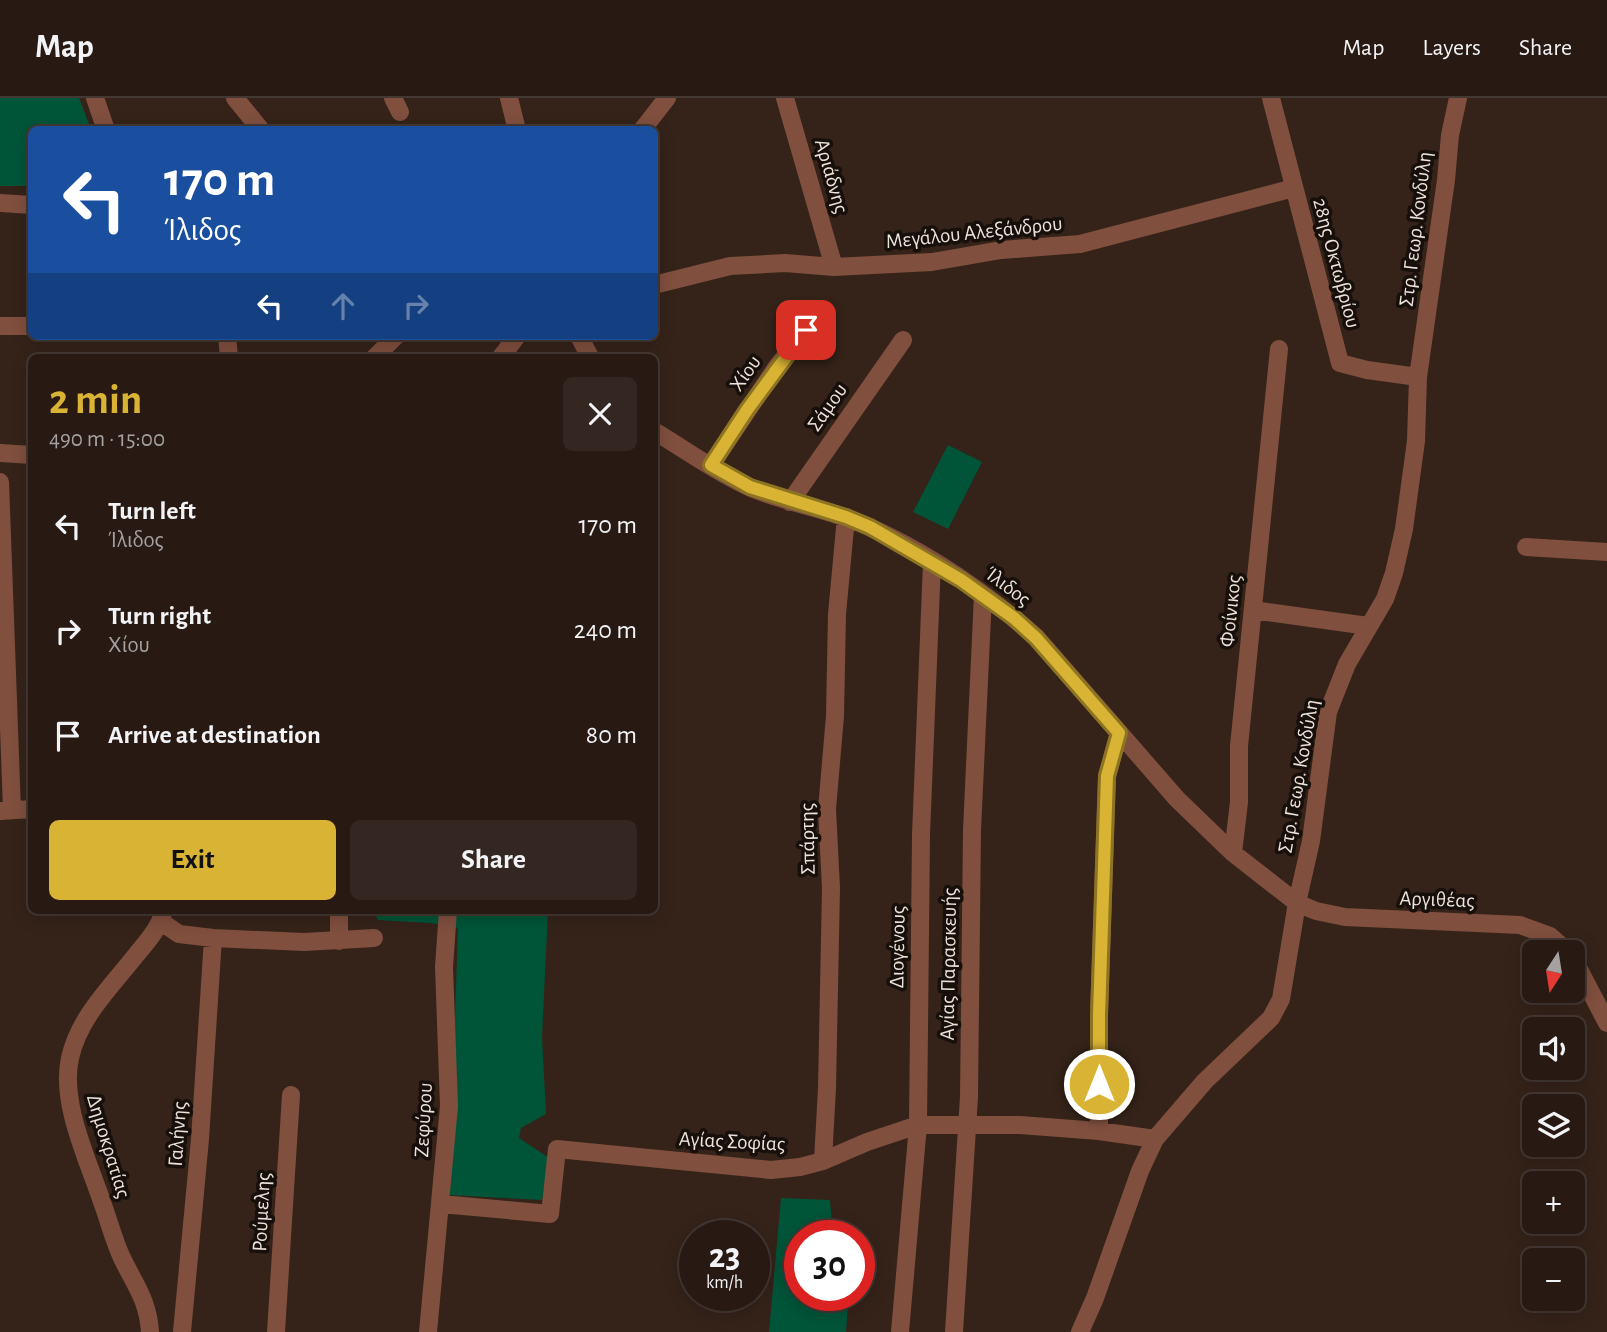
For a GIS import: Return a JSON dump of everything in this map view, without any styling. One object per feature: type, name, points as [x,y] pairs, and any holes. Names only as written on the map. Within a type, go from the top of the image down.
[{"type":"street","points":[[95,98],[105,126]]},
{"type":"street","points":[[235,98],[258,126]]},
{"type":"street","points":[[509,98],[516,126]]},
{"type":"street","points":[[645,126],[667,98]]},
{"type":"street","name":"Αριάδνης","points":[[785,98],[834,267]]},
{"type":"street","name":"28ης Οκτωβρίου","points":[[1271,98],[1340,363],[1367,370],[1418,377]]},
{"type":"street","name":"Στρ. Γεωρ. Κονδύλη","points":[[1080,1332],[1096,1298],[1140,1171],[1156,1139],[1205,1081],[1271,1018],[1281,999],[1297,903],[1311,841],[1328,712],[1347,664],[1385,599],[1404,529],[1416,441],[1418,377],[1450,135],[1458,98]]},
{"type":"street","name":"Μεγάλου Αλεξάνδρου","points":[[658,284],[730,266],[785,264],[834,267],[932,262],[1001,250],[1080,244],[1294,188]]},
{"type":"street","points":[[0,203],[28,205]]},
{"type":"street","name":"Χίου","points":[[711,465],[776,368],[820,311]]},
{"type":"street","points":[[0,326],[28,326]]},
{"type":"street","points":[[378,354],[392,340]]},
{"type":"street","points":[[503,354],[514,340]]},
{"type":"street","name":"Σάμου","points":[[790,502],[903,340]]},
{"type":"street","name":"Φοίνικος","points":[[1233,853],[1239,802],[1239,746],[1279,349]]},
{"type":"street","name":"Ίλιδος","points":[[658,433],[750,487],[870,527],[932,562],[983,596],[1036,638],[1177,799],[1233,853],[1297,903]]},
{"type":"street","points":[[0,453],[28,455]]},
{"type":"street","points":[[0,482],[6,811],[28,809]]},
{"type":"street","name":"Σπάρτης","points":[[823,1161],[831,888],[827,809],[835,716],[837,614],[846,517]]},
{"type":"street","points":[[1526,547],[1607,552]]},
{"type":"street","name":"Διογένους","points":[[900,1332],[918,1125],[921,835],[932,562]]},
{"type":"street","name":"Αγίας Παρασκευής","points":[[954,1332],[968,1124],[972,994],[972,830],[983,596]]},
{"type":"street","points":[[1253,610],[1368,626]]},
{"type":"street","points":[[1099,1131],[1099,1015],[1107,776],[1119,733]]},
{"type":"street","name":"Αργιθέας","points":[[1297,903],[1316,911],[1345,917],[1521,925],[1554,940]]},
{"type":"street","points":[[339,941],[340,914]]},
{"type":"street","name":"Ζεφύρου","points":[[428,1332],[449,1107],[444,967],[448,914]]},
{"type":"street","points":[[162,916],[179,933],[213,938],[304,942],[374,938]]},
{"type":"street","name":"Δημοκρατίας","points":[[150,1332],[145,1300],[121,1257],[76,1125],[67,1074],[75,1042],[90,1012],[142,948],[162,916]]},
{"type":"street","name":"Γαλήνης","points":[[182,1332],[198,1164],[213,938]]},
{"type":"street","points":[[1586,983],[1607,1023]]},
{"type":"street","name":"Ρούμελης","points":[[276,1332],[291,1095]]},
{"type":"street","name":"Αγίας Σοφίας","points":[[441,1204],[550,1214],[557,1149],[771,1170],[823,1161],[867,1142],[918,1125],[1020,1125],[1099,1131],[1156,1139]]},
{"type":"green space","points":[[0,98],[79,98],[90,126],[28,126],[28,186],[0,186]]},
{"type":"green space","points":[[948,445],[982,462],[948,529],[913,512]]},
{"type":"green space","points":[[375,914],[548,914],[542,1037],[546,1114],[521,1128],[519,1138],[549,1158],[542,1200],[449,1195],[458,928],[431,923],[378,920]]},
{"type":"green space","points":[[781,1198],[830,1200],[832,1220],[784,1220],[784,1311],[848,1311],[846,1332],[769,1332]]},
{"type":"route","points":[[806,330],[776,368],[711,465],[750,487],[870,527],[961,580],[1014,618],[1036,638],[1119,733],[1107,776],[1099,1084]]}]
